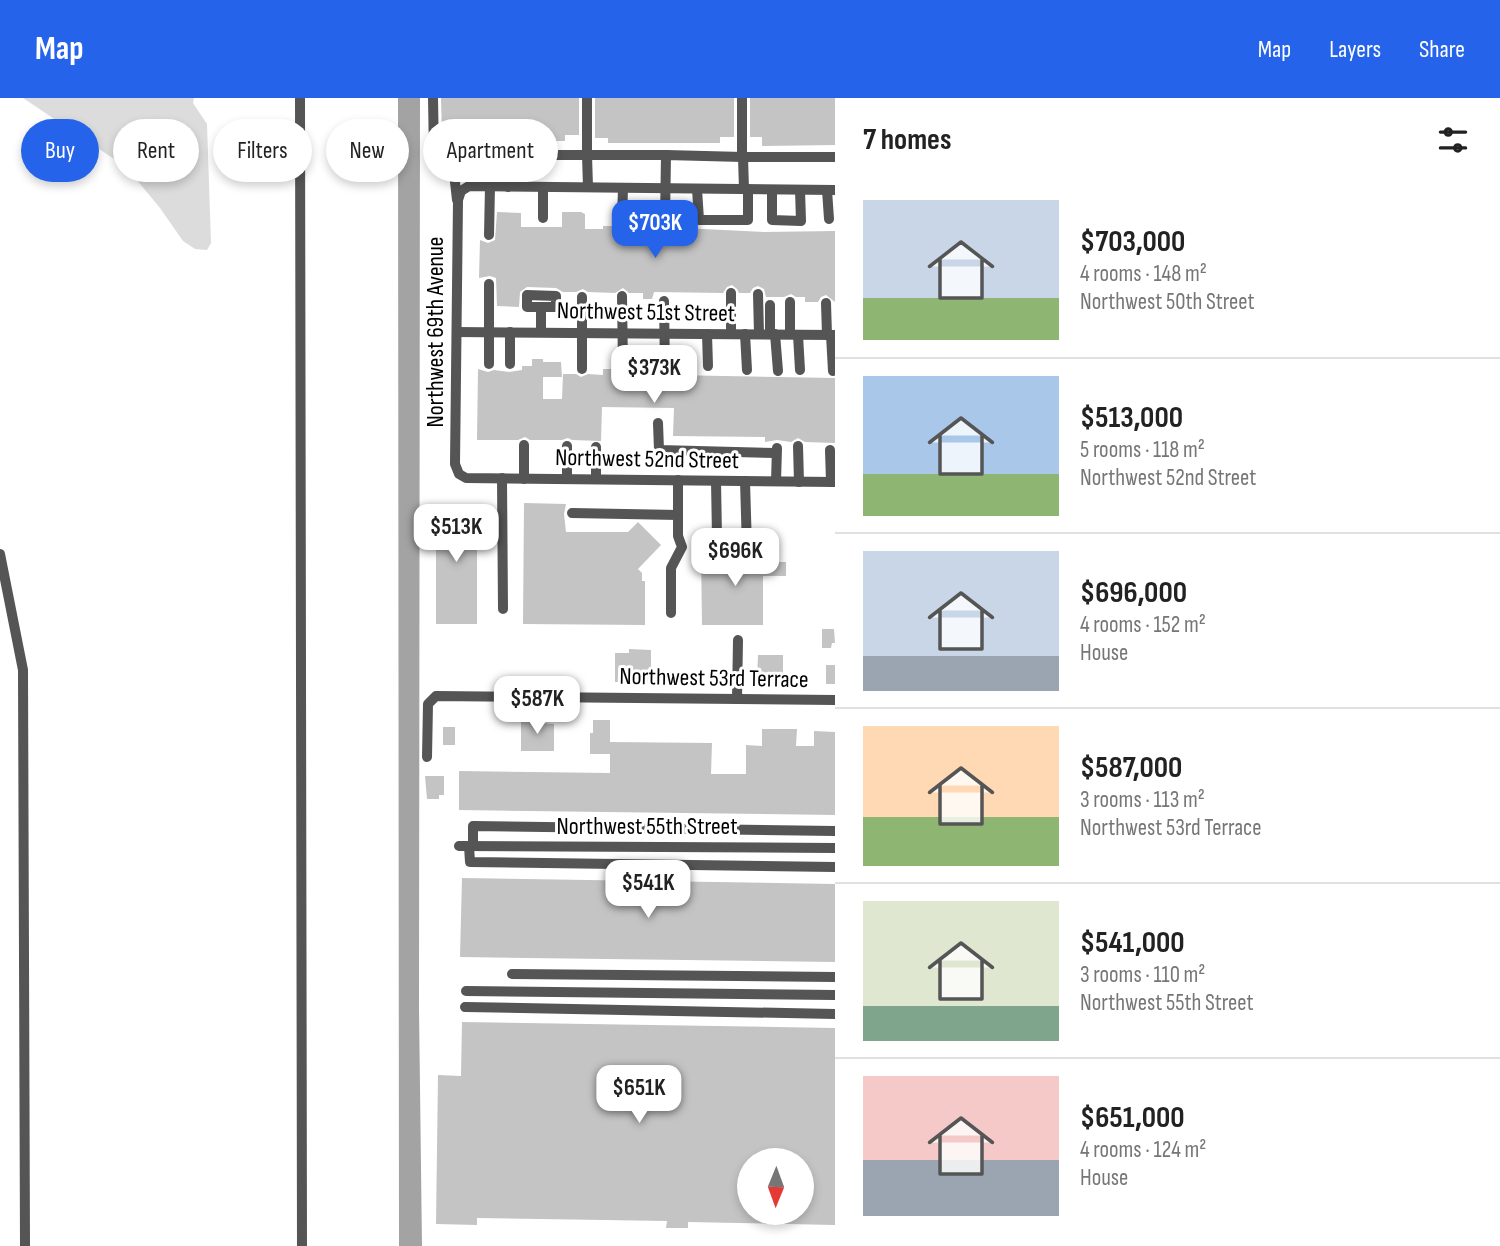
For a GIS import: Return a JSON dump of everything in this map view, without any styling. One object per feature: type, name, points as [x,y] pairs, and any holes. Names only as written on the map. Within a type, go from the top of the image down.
[{"type":"street","points":[[300,98],[302,1246]]},
{"type":"street","points":[[433,98],[433,119]]},
{"type":"street","points":[[587,98],[588,187]]},
{"type":"street","points":[[697,189],[699,220],[748,220],[742,157],[742,98]]},
{"type":"street","points":[[558,155],[835,157]]},
{"type":"street","points":[[665,220],[666,155]]},
{"type":"street","name":"Northwest 69th Avenue","points":[[457,182],[459,196],[455,464],[459,474]]},
{"type":"street","points":[[508,182],[508,187]]},
{"type":"street","points":[[459,196],[469,186],[831,190],[829,219]]},
{"type":"street","points":[[489,235],[490,186]]},
{"type":"street","points":[[542,187],[543,218]]},
{"type":"street","points":[[622,221],[623,188]]},
{"type":"street","points":[[772,190],[772,219],[802,221],[800,190]]},
{"type":"street","points":[[489,284],[489,364]]},
{"type":"street","points":[[731,334],[732,293]]},
{"type":"street","points":[[758,294],[778,371]]},
{"type":"street","points":[[622,296],[623,366]]},
{"type":"street","points":[[582,369],[583,297]]},
{"type":"street","points":[[664,301],[666,371]]},
{"type":"street","points":[[790,302],[800,370]]},
{"type":"street","points":[[825,303],[831,335],[833,371]]},
{"type":"street","points":[[768,334],[770,305]]},
{"type":"street","points":[[541,307],[541,332]]},
{"type":"street","name":"Northwest 51st Street","points":[[457,332],[831,335]]},
{"type":"street","points":[[510,332],[510,364]]},
{"type":"street","points":[[708,334],[708,366]]},
{"type":"street","points":[[745,334],[747,370]]},
{"type":"street","points":[[658,423],[659,450],[777,450],[776,481]]},
{"type":"street","points":[[524,445],[524,479]]},
{"type":"street","points":[[567,446],[567,479]]},
{"type":"street","points":[[799,446],[799,482]]},
{"type":"street","points":[[596,447],[596,479]]},
{"type":"street","points":[[830,450],[834,483]]},
{"type":"street","name":"Northwest 52nd Street","points":[[459,474],[466,478],[834,483]]},
{"type":"street","points":[[502,478],[503,609]]},
{"type":"street","points":[[671,613],[671,568],[681,547],[678,536],[678,480]]},
{"type":"street","points":[[716,481],[717,537]]},
{"type":"street","points":[[745,481],[747,548]]},
{"type":"street","points":[[572,513],[678,515]]},
{"type":"street","points":[[0,554],[23,670],[25,1246]]},
{"type":"street","points":[[737,699],[738,640]]},
{"type":"street","name":"Northwest 53rd Terrace","points":[[428,757],[428,704],[436,696],[835,700]]},
{"type":"street","points":[[835,831],[473,826],[467,846],[470,862],[835,867]]},
{"type":"street","name":"Northwest 55th Street","points":[[467,846],[835,848]]},
{"type":"street","points":[[512,974],[835,977]]},
{"type":"street","points":[[466,991],[835,995]]},
{"type":"street","points":[[465,1007],[835,1014]]},
{"type":"shaded area","points":[[23,98],[194,98],[193,103],[207,124],[211,243],[207,250],[195,249],[183,241],[138,182],[199,182],[199,119],[113,119],[113,158],[99,149],[99,119],[54,119]]},
{"type":"shaded area","points":[[398,98],[420,98],[419,1008],[422,1246],[399,1246],[398,182],[409,182],[409,119],[398,119]]},
{"type":"building","points":[[441,98],[579,98],[579,135],[565,135],[565,141],[558,141],[558,119],[442,119]]},
{"type":"building","points":[[595,98],[734,98],[734,137],[720,137],[720,143],[608,143],[608,138],[595,138]]},
{"type":"building","points":[[750,98],[835,98],[835,145],[762,146],[762,137],[750,137]]},
{"type":"building","points":[[630,208],[641,209],[641,224],[658,224],[664,228],[672,224],[684,224],[683,228],[764,232],[835,231],[835,302],[826,295],[818,302],[805,302],[805,297],[791,294],[784,297],[766,297],[764,289],[758,286],[750,293],[739,293],[732,285],[723,293],[654,292],[652,299],[643,299],[643,293],[629,293],[623,288],[615,293],[588,292],[583,289],[563,292],[556,288],[527,287],[520,292],[519,307],[497,306],[496,278],[479,278],[480,240],[488,243],[495,240],[497,212],[521,213],[521,227],[562,227],[562,212],[581,212],[585,214],[585,229],[616,226],[622,229],[630,226]]},
{"type":"building","points":[[532,359],[561,362],[562,377],[543,377],[543,399],[562,399],[563,374],[576,374],[581,377],[588,374],[603,375],[603,369],[616,369],[622,375],[630,370],[643,370],[643,375],[658,375],[664,379],[671,375],[835,378],[835,443],[805,442],[798,438],[791,442],[765,442],[765,437],[673,436],[674,408],[602,407],[601,441],[568,438],[530,440],[525,437],[518,440],[477,440],[478,369],[488,372],[522,370],[522,366],[532,366]]},
{"type":"building","points":[[524,503],[566,504],[566,532],[628,532],[638,522],[661,545],[638,569],[642,573],[642,581],[645,581],[645,625],[523,624]]},
{"type":"building","points":[[436,504],[477,504],[477,624],[436,624]]},
{"type":"building","points":[[726,548],[739,548],[740,554],[747,556],[763,554],[763,562],[786,562],[786,576],[763,576],[763,625],[702,625],[701,555],[726,555]]},
{"type":"building","points":[[822,629],[834,629],[835,643],[832,643],[831,648],[822,648]]},
{"type":"building","points":[[629,649],[651,650],[651,683],[615,682],[615,653],[629,653]]},
{"type":"building","points":[[758,655],[783,655],[783,680],[757,679]]},
{"type":"building","points":[[826,665],[835,665],[835,684],[826,684]]},
{"type":"building","points":[[521,719],[537,719],[537,723],[554,724],[554,751],[521,751]]},
{"type":"building","points":[[593,720],[610,720],[610,742],[712,743],[711,774],[746,774],[746,745],[762,746],[762,729],[797,729],[796,746],[814,746],[814,731],[835,732],[835,815],[459,810],[459,771],[610,773],[610,754],[590,754]]},
{"type":"building","points":[[443,727],[455,727],[455,745],[443,745]]},
{"type":"building","points":[[425,776],[444,776],[444,795],[439,795],[439,799],[427,799]]},
{"type":"building","points":[[462,878],[835,884],[835,962],[460,957]]},
{"type":"building","points":[[462,1022],[835,1028],[835,1225],[814,1225],[814,1148],[737,1148],[737,1223],[688,1222],[688,1228],[666,1228],[667,1221],[477,1218],[477,1225],[436,1224],[438,1075],[461,1076]]}]
